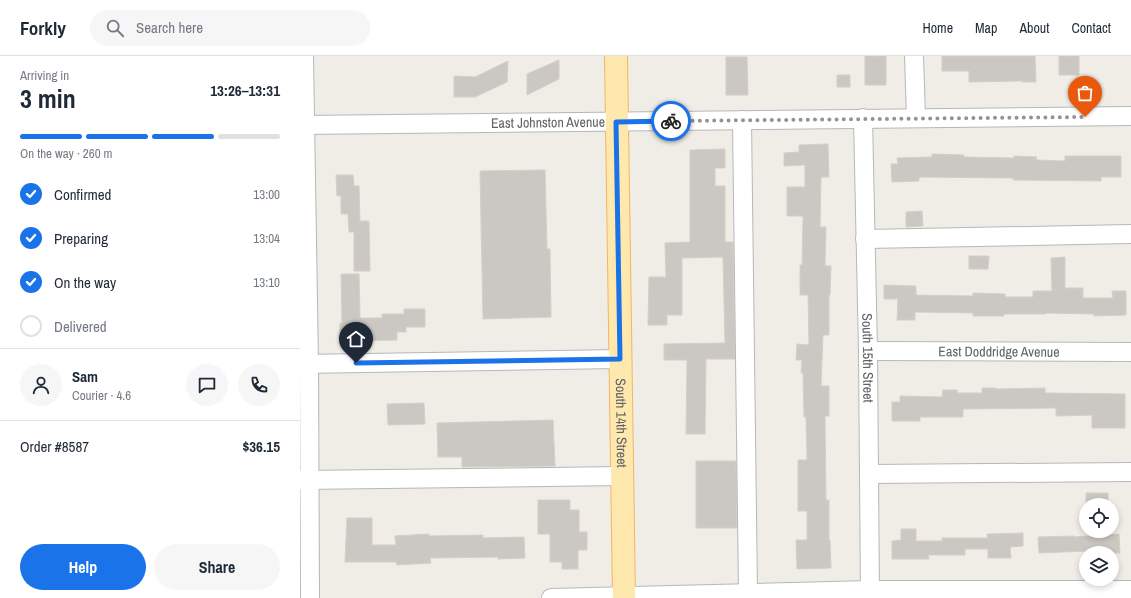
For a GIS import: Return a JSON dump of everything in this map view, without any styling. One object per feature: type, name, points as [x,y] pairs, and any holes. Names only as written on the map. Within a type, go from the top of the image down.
[{"type":"main road","name":"South 14th Street","points":[[616,56],[624,597]]},
{"type":"street","points":[[304,56],[302,125],[305,480],[310,598]]},
{"type":"street","points":[[914,56],[916,118]]},
{"type":"street","name":"East Johnston Avenue","points":[[302,125],[1131,116]]},
{"type":"street","name":"South 15th Street","points":[[863,118],[868,351],[870,594]]},
{"type":"street","points":[[742,120],[748,593]]},
{"type":"street","points":[[865,239],[1131,234]]},
{"type":"street","name":"East Doddridge Avenue","points":[[868,351],[1131,352]]},
{"type":"street","points":[[304,364],[620,359]]},
{"type":"street","points":[[869,474],[1131,472]]},
{"type":"street","points":[[305,480],[622,476]]},
{"type":"street","points":[[551,598],[748,593],[870,594],[1131,590]]},
{"type":"building","points":[[865,56],[886,56],[886,85],[865,85]]},
{"type":"building","points":[[942,56],[1035,56],[1036,82],[969,82],[969,71],[942,71]]},
{"type":"building","points":[[1059,56],[1079,56],[1079,75],[1059,75]]},
{"type":"building","points":[[726,57],[747,57],[748,95],[726,95]]},
{"type":"building","points":[[559,60],[559,79],[527,95],[527,74]]},
{"type":"building","points":[[508,61],[507,82],[475,97],[454,97],[454,76],[475,77]]},
{"type":"building","points":[[837,75],[850,75],[850,87],[837,87]]},
{"type":"building","points":[[828,144],[829,177],[821,177],[820,227],[826,227],[825,266],[831,266],[829,335],[823,335],[821,386],[829,386],[829,416],[825,416],[826,500],[829,500],[831,568],[797,569],[796,540],[807,540],[807,511],[798,511],[798,460],[807,460],[803,373],[801,373],[802,360],[796,360],[797,344],[809,345],[808,295],[800,295],[803,216],[787,216],[787,187],[805,187],[805,165],[784,166],[784,153],[799,152],[799,145]]},
{"type":"building","points":[[725,149],[725,168],[715,168],[715,186],[725,186],[725,242],[733,242],[735,359],[706,359],[705,434],[686,434],[687,360],[664,360],[664,344],[725,343],[723,257],[682,258],[682,315],[667,315],[667,325],[648,325],[649,277],[666,277],[665,243],[690,242],[690,150]]},
{"type":"building","points":[[932,154],[964,155],[964,157],[1037,157],[1036,160],[1065,161],[1065,156],[1121,156],[1121,177],[1101,177],[1101,181],[919,177],[919,181],[892,182],[891,164],[898,164],[897,158],[932,157]]},
{"type":"building","points":[[545,170],[547,249],[550,249],[551,317],[483,319],[480,171]]},
{"type":"building","points":[[336,175],[353,175],[354,186],[359,186],[360,221],[369,221],[370,271],[354,271],[354,232],[349,232],[348,214],[341,214],[341,196],[337,196]]},
{"type":"building","points":[[922,211],[923,226],[906,227],[906,212]]},
{"type":"building","points":[[969,256],[989,256],[988,269],[969,269]]},
{"type":"building","points":[[1065,257],[1065,288],[1083,288],[1083,298],[1113,298],[1112,291],[1126,291],[1126,315],[1094,316],[1094,314],[1046,313],[1004,314],[1004,316],[973,316],[973,313],[915,312],[915,320],[897,320],[898,299],[884,299],[884,285],[916,286],[916,295],[973,296],[973,293],[1005,294],[1005,297],[1033,297],[1033,291],[1052,291],[1051,258]]},
{"type":"building","points":[[341,274],[359,274],[360,318],[382,318],[382,314],[404,314],[404,309],[425,309],[425,327],[406,327],[406,332],[397,332],[397,340],[340,341],[340,323],[342,323]]},
{"type":"building","points":[[982,388],[1045,388],[1045,393],[1125,394],[1125,428],[1092,428],[1092,415],[1056,416],[1056,408],[963,409],[963,417],[920,417],[920,421],[892,421],[892,402],[900,402],[900,396],[942,397],[943,390],[957,390],[957,393],[982,393]]},
{"type":"building","points":[[424,403],[425,424],[388,425],[387,404]]},
{"type":"building","points":[[553,420],[555,466],[462,467],[462,457],[438,457],[437,423]]},
{"type":"building","points":[[696,461],[736,461],[737,528],[696,528]]},
{"type":"building","points":[[1086,493],[1108,493],[1108,498],[1086,498]]},
{"type":"building","points":[[538,500],[570,500],[570,510],[579,510],[579,532],[587,532],[587,550],[578,550],[578,569],[562,569],[562,562],[550,562],[550,534],[538,534]]},
{"type":"building","points":[[347,518],[372,518],[372,545],[396,545],[395,536],[429,534],[429,536],[483,535],[483,538],[524,537],[525,558],[430,558],[431,563],[397,565],[396,562],[345,562]]},
{"type":"building","points":[[901,529],[916,529],[916,541],[942,541],[942,538],[988,538],[987,534],[1023,533],[1023,546],[1010,547],[1011,558],[988,558],[988,549],[965,549],[965,555],[928,555],[929,559],[892,559],[892,541],[901,540]]},
{"type":"building","points":[[1119,534],[1120,553],[1119,546],[1079,546],[1079,551],[1039,553],[1038,537],[1119,538]]},
{"type":"way so far","points":[[671,121],[1085,117]]},
{"type":"route","points":[[356,363],[620,359],[616,122],[671,121]]}]
